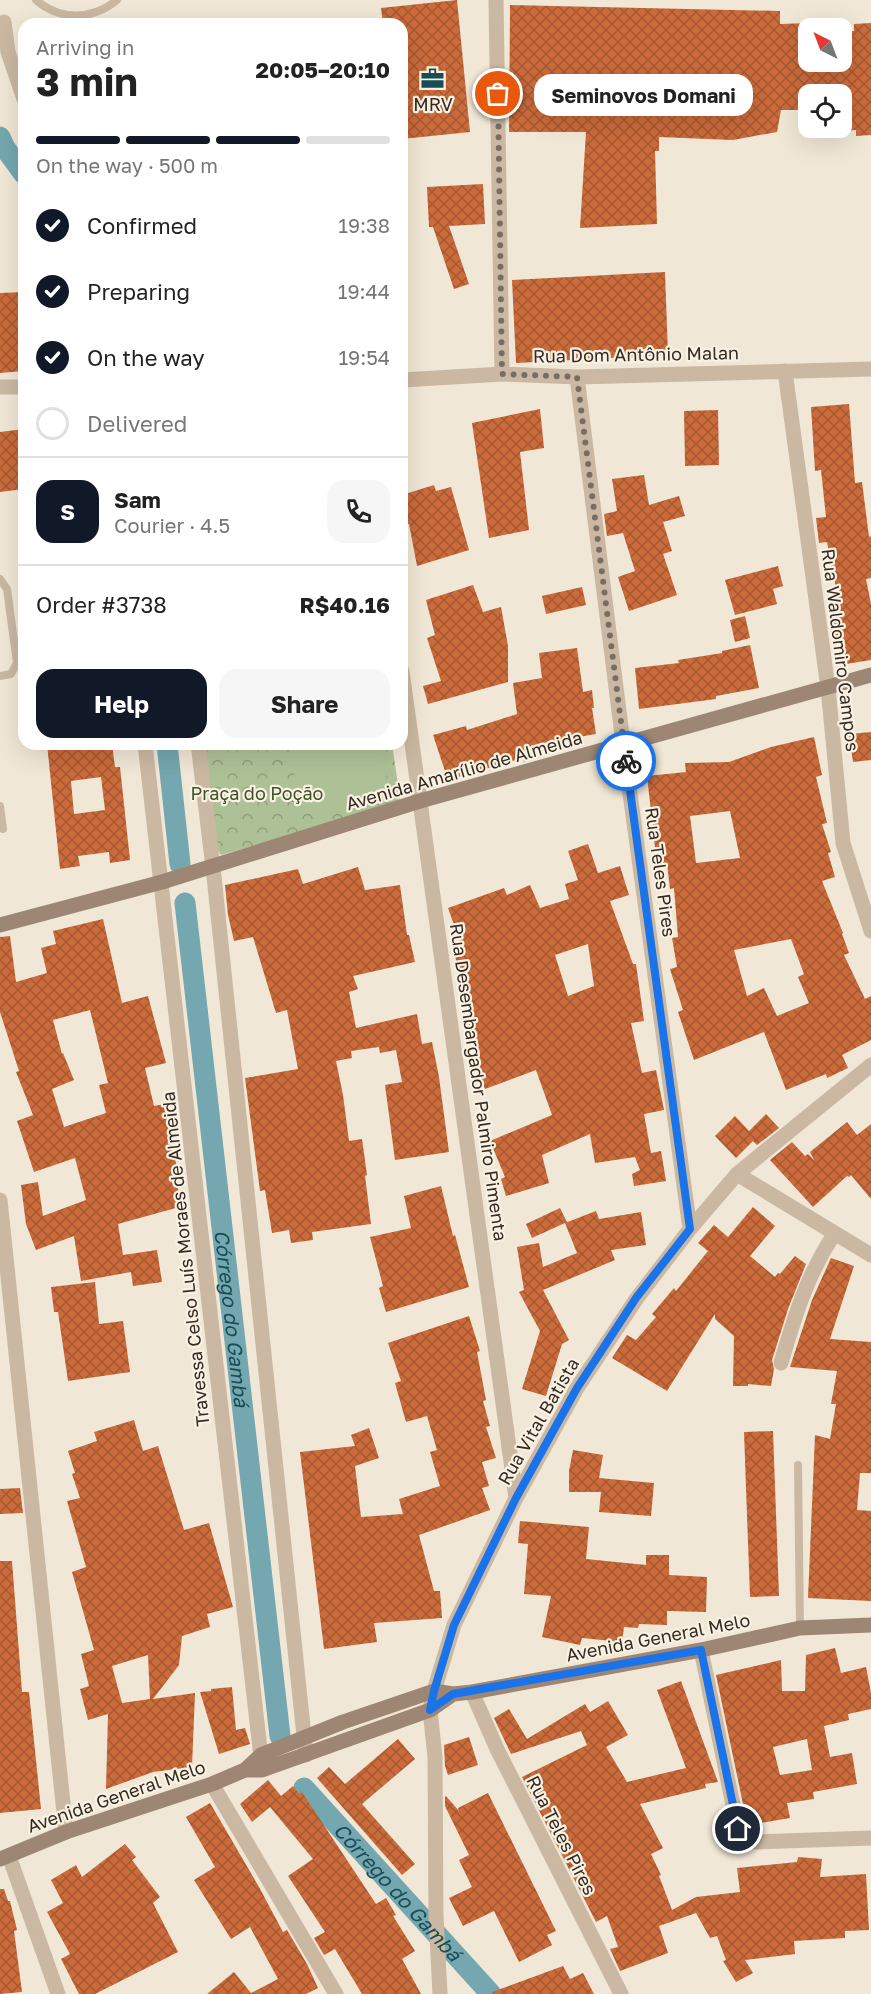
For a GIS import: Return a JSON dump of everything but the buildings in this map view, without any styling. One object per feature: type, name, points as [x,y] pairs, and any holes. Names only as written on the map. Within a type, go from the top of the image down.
[{"type":"main road","name":"Avenida Amarílio de Almeida","points":[[0,925],[162,882],[420,801],[871,675]]},
{"type":"main road","name":"Avenida General Melo","points":[[4,1857],[66,1832],[212,1784],[262,1762],[303,1738],[434,1691],[453,1694],[472,1692],[701,1650],[800,1628],[871,1625]]},
{"type":"main road","name":"Avenida General Melo","points":[[262,1762],[306,1755],[383,1725],[430,1710],[453,1694]]},
{"type":"street","points":[[496,0],[502,374]]},
{"type":"street","points":[[4,22],[8,52],[18,81]]},
{"type":"street","name":"Rua Dom Antônio Malan","points":[[408,380],[502,374],[577,377],[871,369]]},
{"type":"street","name":"Rua Waldomiro Campos","points":[[785,371],[828,688],[843,843],[871,931]]},
{"type":"street","name":"Rua Teles Pires","points":[[577,377],[623,743],[690,1229]]},
{"type":"street","points":[[0,387],[18,387]]},
{"type":"street","name":"Rua Desembargador Palmiro Pimenta","points":[[408,714],[516,1498]]},
{"type":"street","name":"Travessa Celso Luís Moraes de Almeida","points":[[147,750],[262,1762]]},
{"type":"street","points":[[199,750],[306,1755]]},
{"type":"street","name":"Rua Vital Batista","points":[[440,1994],[436,1916],[435,1757],[430,1710],[454,1625],[516,1498],[577,1388],[636,1298],[737,1174],[871,1065]]},
{"type":"street","points":[[737,1174],[871,1255]]},
{"type":"street","points":[[0,1200],[66,1832]]},
{"type":"street","points":[[781,1363],[800,1300],[819,1257],[834,1234]]},
{"type":"street","points":[[701,1650],[738,1829],[756,1842],[871,1838]]},
{"type":"street","name":"Rua Teles Pires","points":[[472,1692],[497,1749],[621,1994]]},
{"type":"street","points":[[212,1784],[336,1994]]},
{"type":"street","points":[[4,1857],[58,1994]]},
{"type":"lane","points":[[36,0],[44,8],[60,15],[89,15],[106,9],[117,0]]},
{"type":"lane","points":[[0,579],[7,589],[17,663],[11,674],[0,676]]},
{"type":"lane","points":[[0,806],[3,829]]},
{"type":"lane","points":[[798,1465],[800,1628]]},
{"type":"green space","name":"Praça do Poção","points":[[202,750],[393,750],[400,798],[396,806],[221,855],[214,844]]},
{"type":"green space","points":[[292,750],[384,750],[389,802],[298,813]]},
{"type":"waterway","name":"Córrego do Gambá","points":[[0,137],[18,166]]},
{"type":"waterway","name":"Córrego do Gambá","points":[[168,750],[180,864]]},
{"type":"waterway","name":"Córrego do Gambá","points":[[185,903],[280,1736]]},
{"type":"waterway","name":"Córrego do Gambá","points":[[304,1788],[491,1994]]},
{"type":"way so far","points":[[498,94],[502,374],[577,377],[626,761]]},
{"type":"place","name":"MRV","points":[[433,78]]},
{"type":"place","name":"Seminovos Domani","points":[[498,94]]},
{"type":"route","points":[[626,761],[690,1229],[636,1298],[577,1388],[516,1498],[454,1625],[430,1710],[453,1694],[701,1650],[738,1829]]}]
